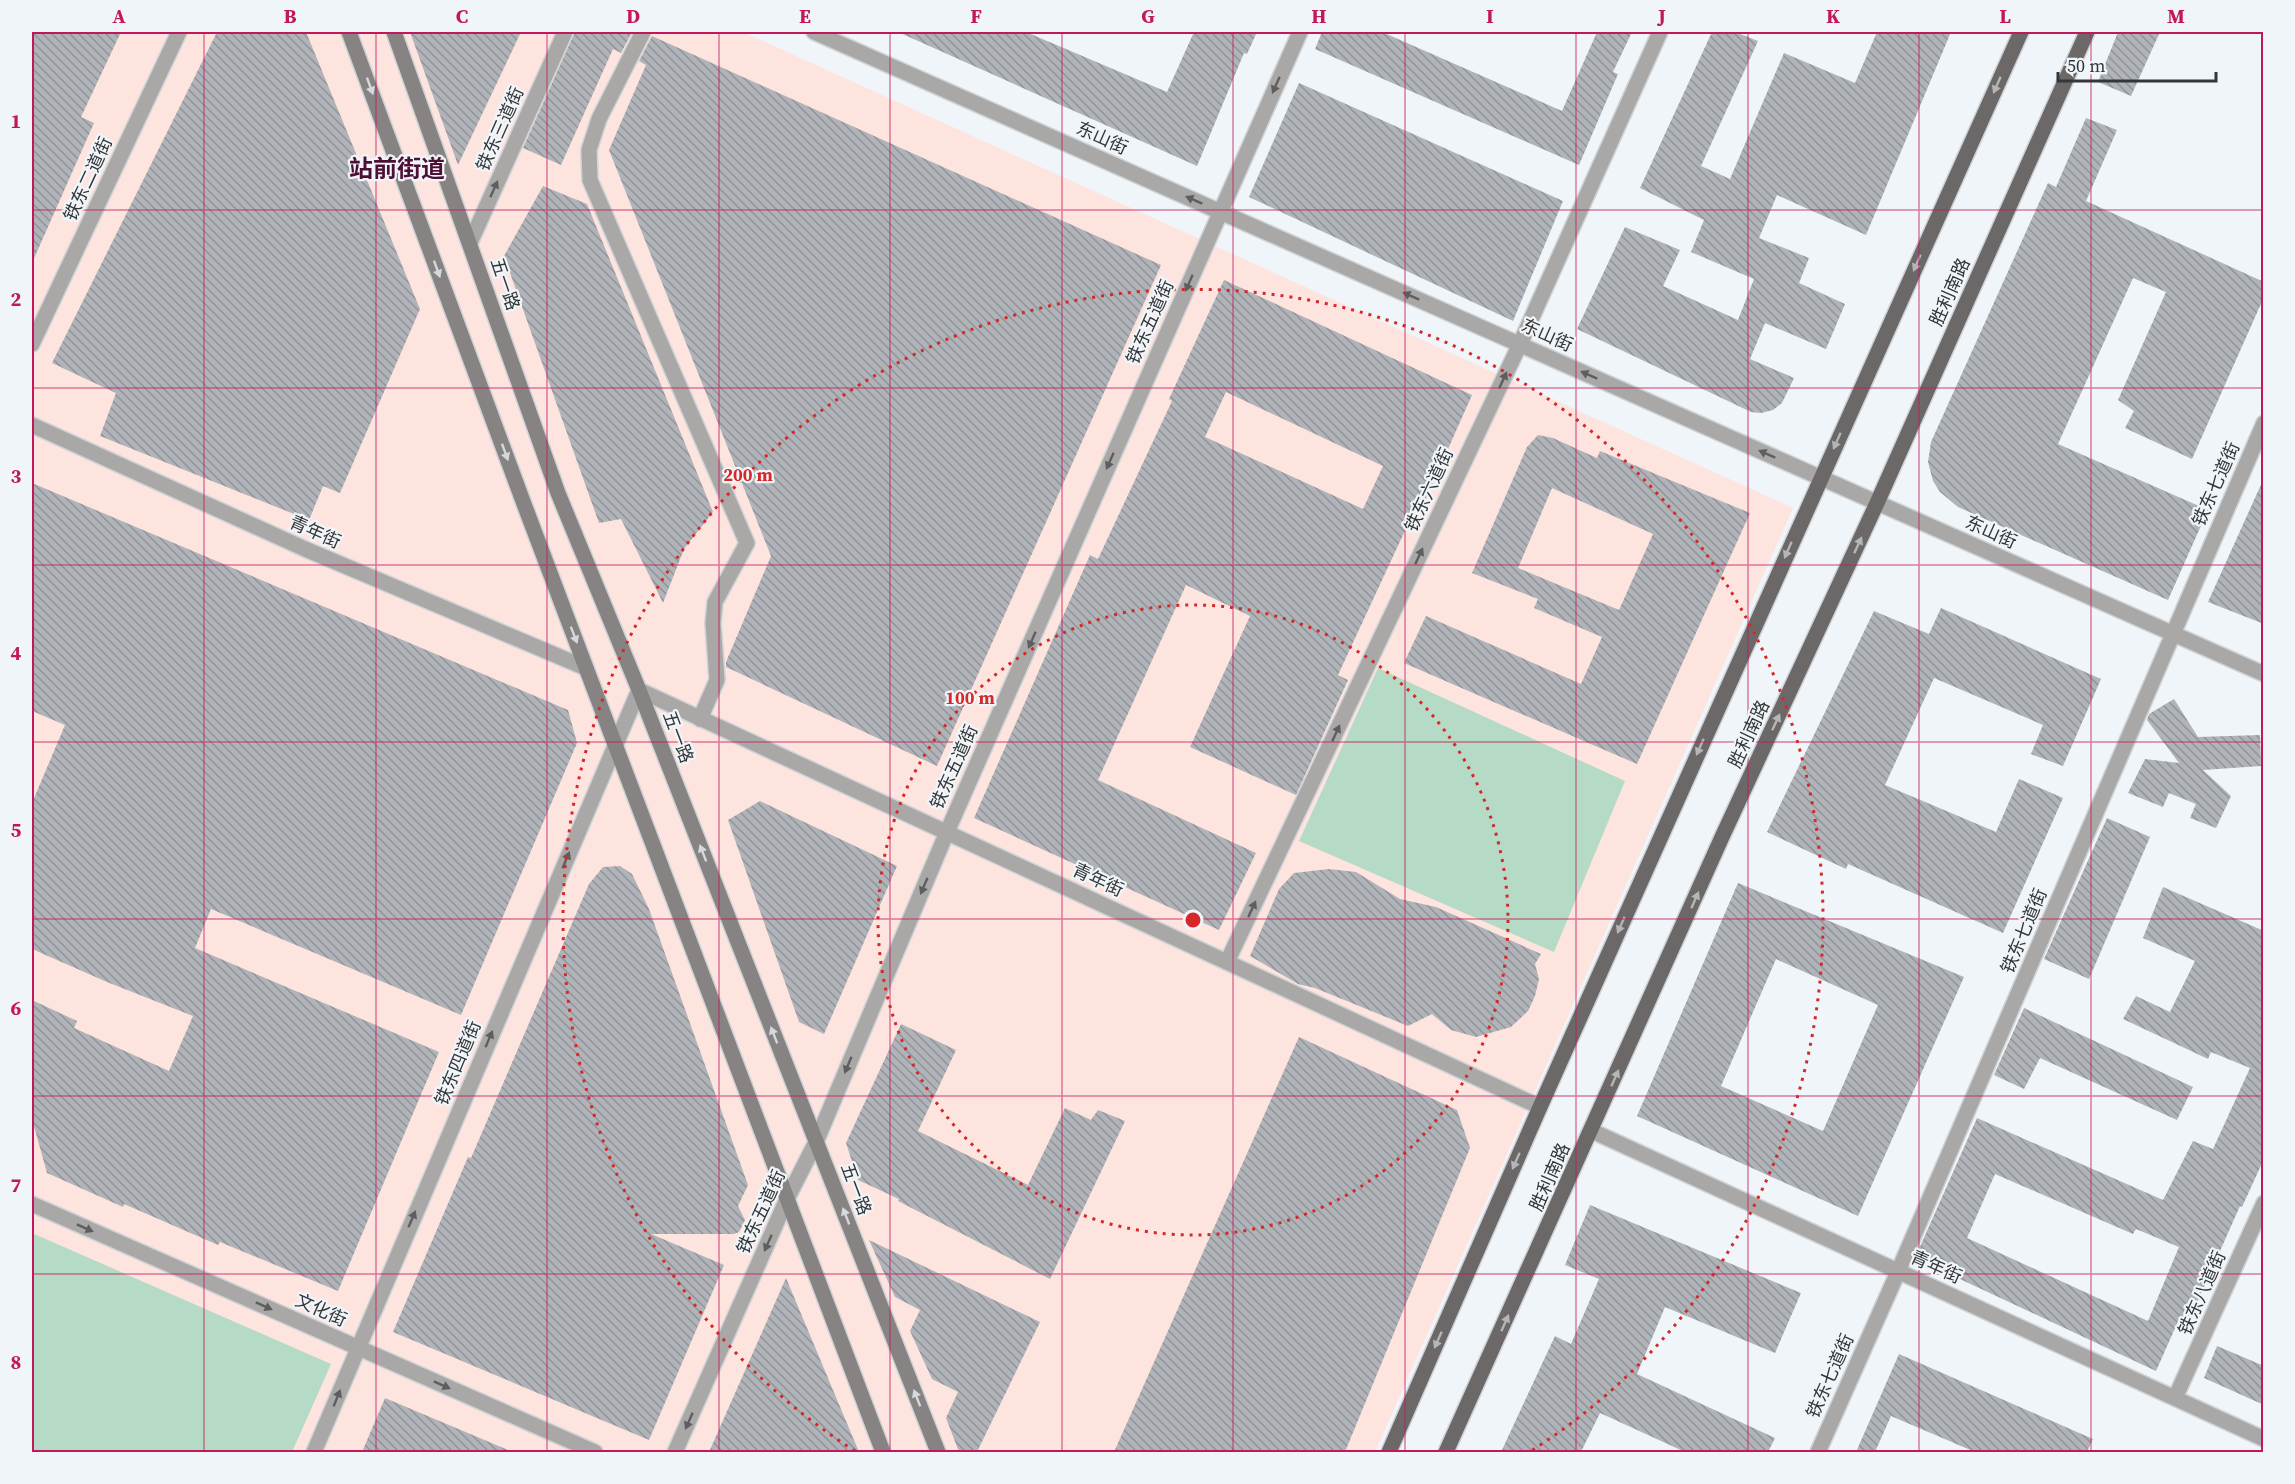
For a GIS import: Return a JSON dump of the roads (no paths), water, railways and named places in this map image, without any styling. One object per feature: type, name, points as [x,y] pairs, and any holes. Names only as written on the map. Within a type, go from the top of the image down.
[{"type":"main road","points":[[350,32],[586,668],[883,1452]]},
{"type":"main road","name":"五一路","points":[[394,32],[558,493],[639,690],[938,1452]]},
{"type":"main road","name":"胜利南路","points":[[1389,1452],[1540,1107],[2021,32]]},
{"type":"main road","name":"胜利南路","points":[[1446,1452],[1722,837],[1877,503],[2087,32]]},
{"type":"street","name":"铁东二道街","points":[[32,344],[179,32]]},
{"type":"street","name":"铁东三道街","points":[[470,243],[566,32]]},
{"type":"street","points":[[643,32],[599,119],[589,150],[590,180],[747,543],[715,602],[713,623],[717,680],[700,719]]},
{"type":"street","name":"东山街","points":[[814,32],[2264,674]]},
{"type":"street","name":"铁东五道街","points":[[675,1452],[787,1199],[816,1142],[947,832],[1299,32]]},
{"type":"street","name":"铁东六道街","points":[[1227,962],[1520,344],[1660,32]]},
{"type":"street","name":"铁东七道街","points":[[1818,1452],[1898,1272],[2264,423]]},
{"type":"street","name":"青年街","points":[[32,425],[305,549],[586,668]]},
{"type":"street","name":"青年街","points":[[639,690],[1540,1107]]},
{"type":"street","name":"铁东四道街","points":[[314,1452],[639,690]]},
{"type":"street","name":"青年街","points":[[1592,1131],[2264,1438]]},
{"type":"street","name":"铁东八道街","points":[[2175,1398],[2264,1203]]},
{"type":"street","name":"文化街","points":[[32,1204],[595,1452]]},
{"type":"district","name":"站前街道","points":[[397,169]]}]
